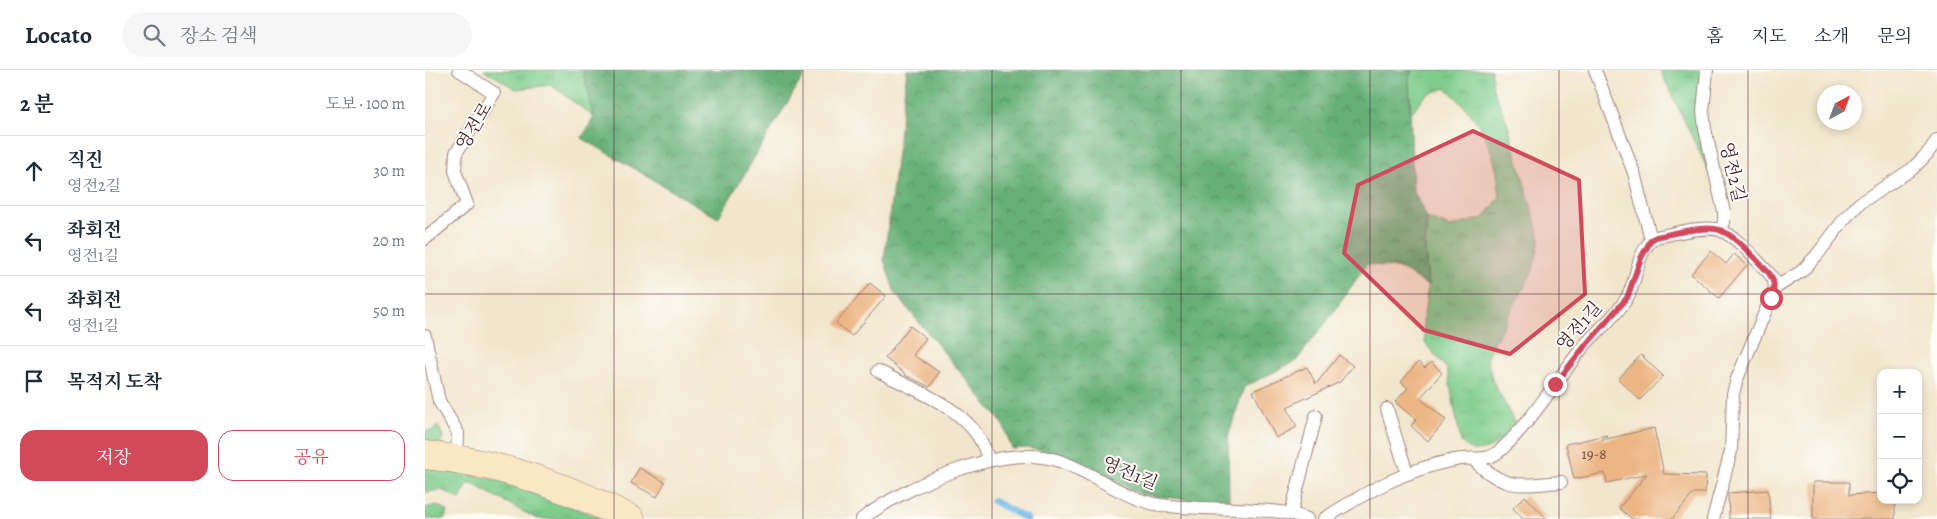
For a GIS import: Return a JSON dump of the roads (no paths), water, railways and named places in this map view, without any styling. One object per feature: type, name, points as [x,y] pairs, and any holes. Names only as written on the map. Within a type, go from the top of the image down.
[{"type":"street","points":[[425,455],[487,464],[530,477],[600,504],[631,519]]},
{"type":"lane","name":"영전로","points":[[425,239],[467,204],[455,171],[457,154],[494,93],[459,70]]},
{"type":"lane","points":[[1595,70],[1634,173],[1651,240],[1656,237],[1708,229],[1721,230],[1732,237],[1774,280],[1775,288],[1737,379],[1733,394],[1731,451],[1713,519]]},
{"type":"lane","name":"영전2길","points":[[1707,70],[1703,111],[1705,129],[1724,212],[1724,222],[1721,230]]},
{"type":"lane","points":[[1775,288],[1802,271],[1817,255],[1846,217],[1861,203],[1912,169],[1927,154],[1937,140]]},
{"type":"lane","name":"영전1길","points":[[1324,519],[1373,488],[1407,473],[1460,458],[1485,460],[1504,448],[1585,346],[1627,298],[1641,258],[1651,240]]},
{"type":"lane","points":[[425,336],[439,401],[458,433],[457,459]]},
{"type":"lane","points":[[878,371],[961,416],[979,438],[987,452],[988,460]]},
{"type":"lane","points":[[1387,409],[1407,473]]},
{"type":"lane","points":[[1291,513],[1316,416]]},
{"type":"lane","name":"영전1길","points":[[862,519],[890,500],[958,470],[988,460],[1023,455],[1056,460],[1128,495],[1149,503],[1170,506],[1291,513],[1307,519]]},
{"type":"lane","points":[[1474,460],[1497,480],[1508,483],[1561,482]]},
{"type":"waterway","points":[[993,501],[1027,519]]}]
